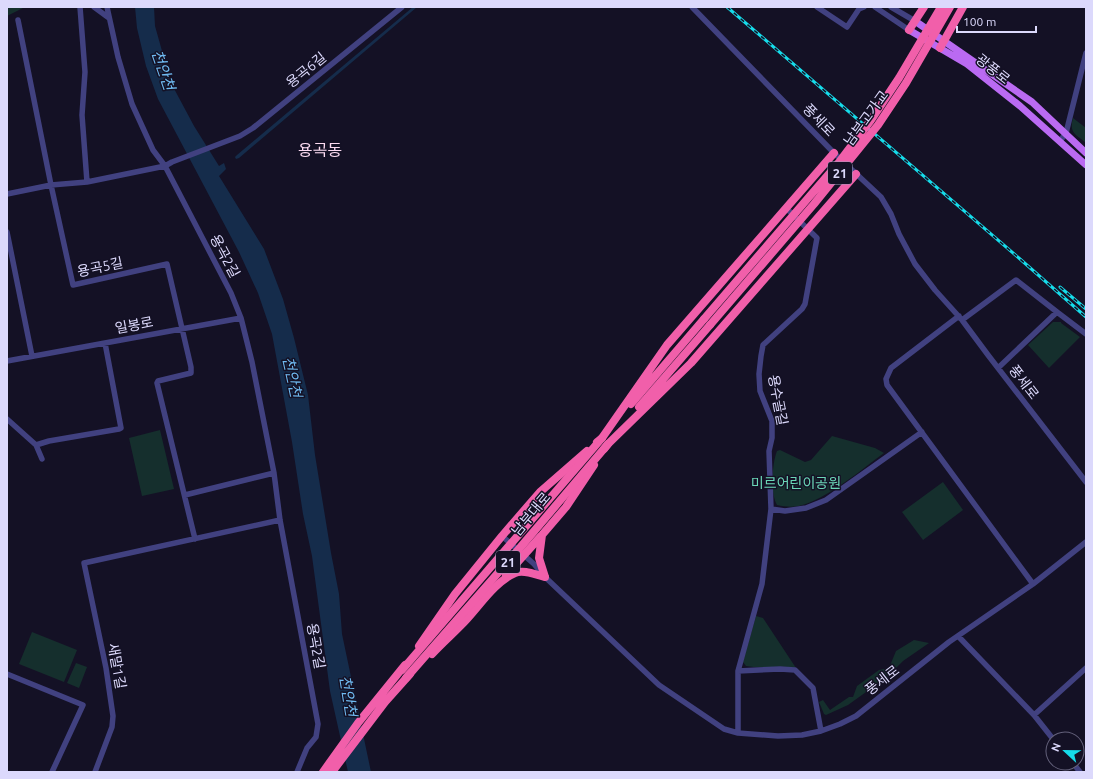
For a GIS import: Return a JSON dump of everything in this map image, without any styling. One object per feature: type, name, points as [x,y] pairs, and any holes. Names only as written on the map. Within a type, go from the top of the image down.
[{"type":"highway","points":[[909,30],[924,7]]},
{"type":"highway","name":"남부고가교","points":[[707,322],[872,120],[941,7]]},
{"type":"highway","name":"남부고가교","points":[[707,322],[814,204],[878,125],[906,83],[950,7]]},
{"type":"highway","points":[[940,48],[963,7]]},
{"type":"highway","points":[[406,678],[466,620],[566,508],[605,441],[667,345],[834,153]]},
{"type":"highway","points":[[402,670],[455,594],[540,492],[605,441],[691,363],[856,174]]},
{"type":"highway","name":"남부대로","points":[[325,768],[378,698],[605,441],[707,322]]},
{"type":"highway","name":"남부대로","points":[[332,772],[371,720],[406,678],[524,544],[605,441]]},
{"type":"highway","points":[[542,535],[539,558],[545,577]]},
{"type":"highway","points":[[494,588],[515,573],[522,571],[545,577]]},
{"type":"main road","name":"광풍로","points":[[915,21],[1032,102],[1086,153]]},
{"type":"main road","name":"광풍로","points":[[909,30],[967,64],[1020,106],[1086,165]]},
{"type":"street","points":[[80,7],[85,72],[82,115],[87,182]]},
{"type":"street","points":[[94,7],[109,18]]},
{"type":"street","name":"용곡2길","points":[[108,7],[118,57],[132,104],[153,150],[165,166],[231,293],[241,318],[252,362],[274,473],[280,520],[318,724],[316,737],[307,748],[297,772]]},
{"type":"street","name":"용곡6길","points":[[165,166],[240,136],[253,128],[402,7]]},
{"type":"street","name":"풍세로","points":[[692,7],[834,153],[881,197],[891,214],[899,234],[915,264],[935,290],[961,318],[1086,482]]},
{"type":"street","points":[[817,7],[847,27],[861,8]]},
{"type":"street","name":"광풍로","points":[[874,7],[909,30]]},
{"type":"street","name":"광풍로","points":[[892,7],[915,21]]},
{"type":"street","name":"용곡5길","points":[[18,20],[51,185],[73,285],[167,264],[181,328]]},
{"type":"street","points":[[1060,141],[1066,133],[1086,53]]},
{"type":"street","points":[[7,194],[51,185],[87,182],[165,166]]},
{"type":"street","name":"용수골길","points":[[738,733],[738,671],[762,584],[771,509],[769,451],[772,438],[772,421],[760,391],[761,356],[763,345],[802,309],[805,304],[817,238],[786,208]]},
{"type":"street","points":[[7,232],[32,356]]},
{"type":"street","points":[[1033,584],[887,385],[886,379],[891,368],[1016,280],[1086,334]]},
{"type":"street","points":[[998,368],[1057,312]]},
{"type":"street","name":"일봉로","points":[[7,361],[241,318]]},
{"type":"street","points":[[181,328],[191,374],[158,381],[157,383],[195,539],[280,520]]},
{"type":"street","points":[[36,445],[49,441],[89,435],[121,428],[105,343]]},
{"type":"street","points":[[7,419],[36,445],[42,459]]},
{"type":"street","points":[[771,509],[785,511],[806,508],[826,500],[922,432]]},
{"type":"street","points":[[185,495],[274,473]]},
{"type":"street","name":"풍세로","points":[[502,536],[534,564],[545,577],[660,686],[724,729],[738,733],[778,736],[802,735],[820,731],[840,724],[856,716],[958,636],[1033,584],[1086,542]]},
{"type":"street","name":"새말1길","points":[[95,772],[112,727],[113,716],[106,668],[84,563],[195,539]]},
{"type":"street","points":[[958,636],[1034,715],[1047,731]]},
{"type":"street","points":[[1034,715],[1086,668]]},
{"type":"street","points":[[738,671],[780,669],[795,670],[813,688],[820,731]]},
{"type":"street","points":[[7,674],[83,705],[52,772]]},
{"type":"green space","points":[[7,7],[25,7],[7,16]]},
{"type":"green space","points":[[1073,118],[1086,128],[1086,143],[1072,130]]},
{"type":"green space","points":[[1053,322],[1061,322],[1080,337],[1049,368],[1028,345]]},
{"type":"green space","points":[[160,430],[174,489],[142,496],[129,438]]},
{"type":"green space","name":"미르어린이공원","points":[[832,436],[875,448],[884,453],[832,491],[821,497],[799,506],[788,507],[777,505],[773,493],[772,478],[777,451],[780,450],[805,462],[811,460]]},
{"type":"green space","points":[[943,482],[963,510],[923,540],[902,512]]},
{"type":"green space","points":[[756,616],[763,618],[796,668],[746,666],[743,662]]},
{"type":"green space","points":[[32,632],[77,650],[64,682],[19,664]]},
{"type":"green space","points":[[914,640],[929,643],[903,661],[887,677],[848,705],[826,715],[824,714],[819,702],[823,700],[830,710],[849,697],[853,697],[857,686],[879,670],[889,668],[896,651]]},
{"type":"green space","points":[[76,663],[87,667],[79,688],[67,683]]},
{"type":"water","name":"천안천","points":[[135,7],[154,7],[155,26],[171,83],[194,126],[219,166],[224,163],[226,169],[219,176],[264,249],[283,299],[308,395],[315,455],[339,594],[342,634],[371,772],[348,772],[330,691],[312,556],[303,514],[292,442],[272,334],[258,293],[239,252],[158,99],[146,66],[137,28]]},
{"type":"water","points":[[413,7],[417,7],[236,159],[235,157],[237,155]]},
{"type":"railway","points":[[727,7],[1086,317]]},
{"type":"railway","points":[[1060,287],[1086,309]]},
{"type":"district","name":"용곡동","points":[[320,150]]}]
